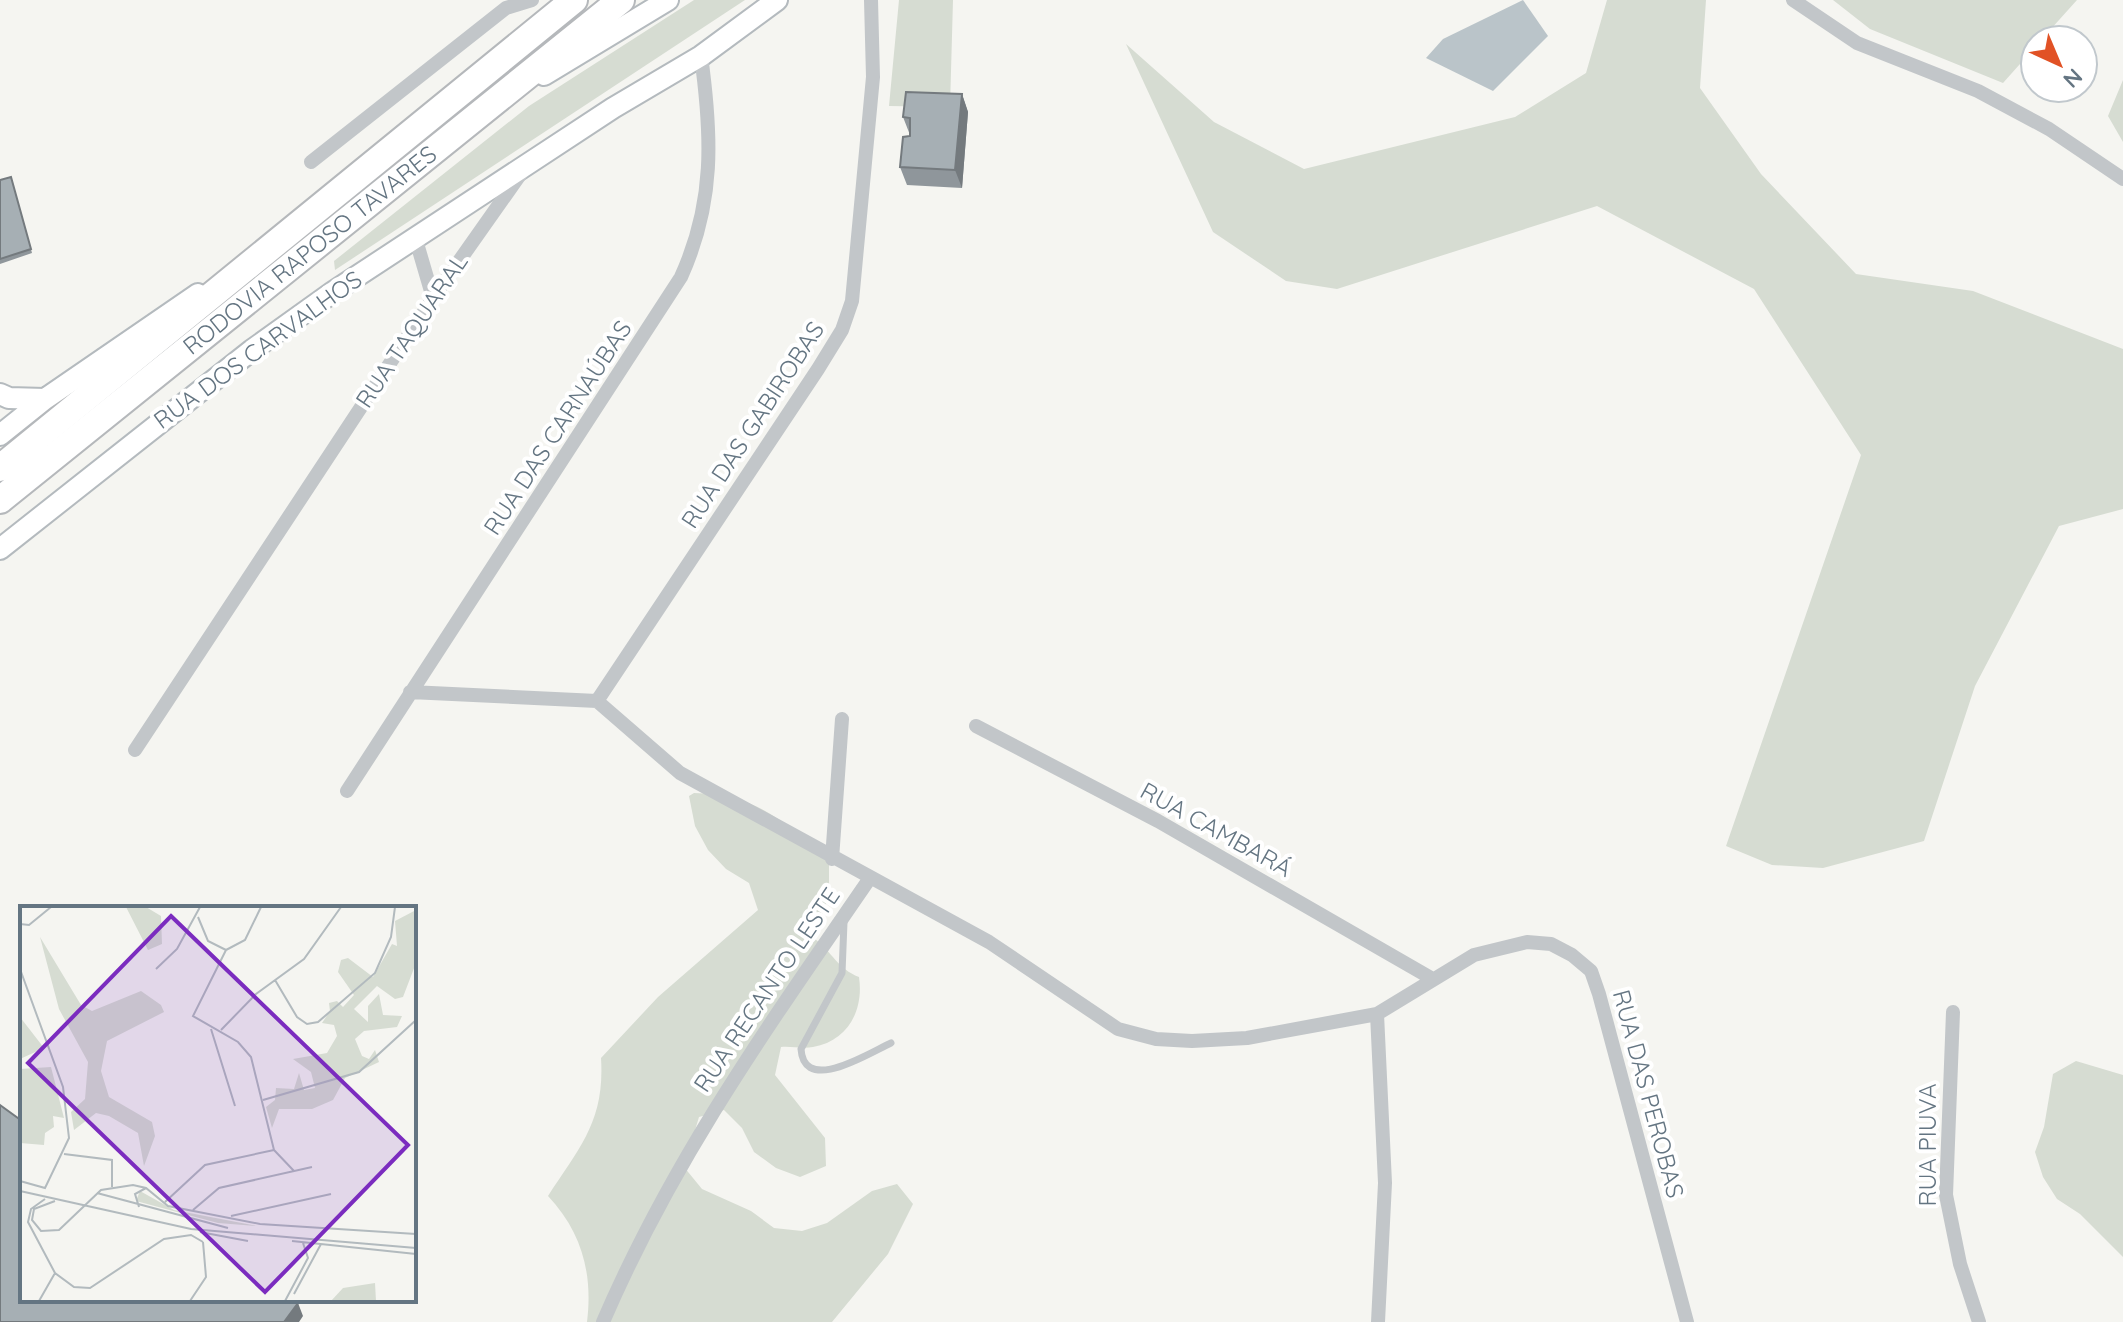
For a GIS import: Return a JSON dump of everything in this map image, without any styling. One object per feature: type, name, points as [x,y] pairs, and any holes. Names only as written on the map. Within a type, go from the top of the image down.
[{"type":"highway","name":"RODOVIA RAPOSO TAVARES","points":[[0,468],[574,0]]},
{"type":"highway","name":"RODOVIA RAPOSO TAVARES","points":[[0,500],[621,0]]},
{"type":"main road","points":[[460,129],[668,0]]},
{"type":"main road","name":"RUA TAQUARAL","points":[[527,165],[701,56],[777,0]]},
{"type":"main road","name":"RUA DOS CARVALHOS","points":[[0,549],[252,350],[527,165]]},
{"type":"main road","points":[[0,435],[45,399],[268,248]]},
{"type":"main road","points":[[0,394],[9,398],[45,399]]},
{"type":"street","points":[[311,162],[505,4],[532,0]]},
{"type":"street","name":"RUA DAS GABIROBAS","points":[[597,701],[818,369],[848,317],[857,260],[873,77],[871,0]]},
{"type":"street","points":[[1793,0],[1857,43],[1978,91],[2049,129],[2123,179]]},
{"type":"street","name":"RUA DAS CARNAÚBAS","points":[[347,791],[681,277],[692,253],[711,170],[710,123],[701,56]]},
{"type":"street","name":"RUA TAQUARAL","points":[[135,750],[433,298],[527,165]]},
{"type":"street","points":[[416,240],[433,298]]},
{"type":"street","points":[[410,692],[597,701],[668,764],[732,804],[870,878]]},
{"type":"street","points":[[832,859],[842,719]]},
{"type":"street","name":"RUA CAMBARÁ","points":[[976,726],[1158,821],[1431,978]]},
{"type":"street","name":"RUA RECANTO LESTE","points":[[603,1322],[670,1181],[709,1115],[870,878],[989,942],[1118,1029],[1156,1039],[1247,1038],[1377,1014]]},
{"type":"street","name":"RUA DAS PEROBAS","points":[[1377,1014],[1431,978],[1474,955],[1527,942],[1551,944],[1591,971],[1687,1322]]},
{"type":"street","name":"RUA PIUVA","points":[[1953,1012],[1946,1195],[1960,1264],[1979,1322]]},
{"type":"street","points":[[1377,1014],[1385,1183],[1378,1322]]},
{"type":"lane","points":[[844,916],[842,973],[801,1049],[802,1056],[807,1066],[816,1071],[831,1070],[891,1043]]},
{"type":"shaded area","points":[[694,0],[745,0],[335,270],[334,261],[529,106]]},
{"type":"shaded area","points":[[899,0],[953,0],[950,107],[889,106]]},
{"type":"shaded area","points":[[1523,0],[1548,36],[1493,91],[1426,58],[1443,39]]},
{"type":"shaded area","points":[[1607,0],[1706,0],[1700,88],[1761,174],[1856,274],[1973,291],[2123,349],[2123,509],[2059,526],[1975,686],[1924,841],[1823,868],[1772,865],[1726,846],[1861,455],[1754,289],[1597,206],[1337,289],[1286,281],[1213,232],[1126,44],[1214,122],[1304,169],[1515,117],[1586,73]]},
{"type":"shaded area","points":[[1833,0],[2077,0],[2055,24],[2019,24],[2019,65],[2003,83],[1870,29]]},
{"type":"shaded area","points":[[2123,80],[2123,142],[2108,116]]},
{"type":"shaded area","points":[[694,793],[735,799],[768,812],[798,833],[829,861],[829,895],[815,939],[846,970],[859,977],[859,1001],[851,1022],[836,1038],[813,1047],[781,1047],[775,1075],[825,1138],[826,1166],[800,1177],[776,1168],[754,1152],[742,1128],[724,1110],[699,1117],[684,1167],[702,1189],[751,1211],[774,1228],[802,1231],[827,1223],[872,1191],[897,1184],[913,1204],[888,1254],[832,1322],[587,1322],[588,1287],[582,1254],[569,1224],[548,1196],[588,1132],[599,1099],[601,1058],[658,997],[758,910],[749,883],[726,869],[708,850],[695,826],[689,796]]},
{"type":"shaded area","points":[[2076,1061],[2123,1075],[2123,1257],[2080,1214],[2057,1199],[2043,1177],[2035,1152],[2044,1127],[2053,1074]]},
{"type":"building","points":[[906,92],[962,94],[955,170],[900,167],[903,137],[910,136],[910,118],[903,117]]},
{"type":"building","points":[[11,177],[31,249],[0,259],[0,180]]},
{"type":"building","points":[[0,1105],[20,1120],[20,1302],[298,1303],[284,1322],[0,1322]]}]
